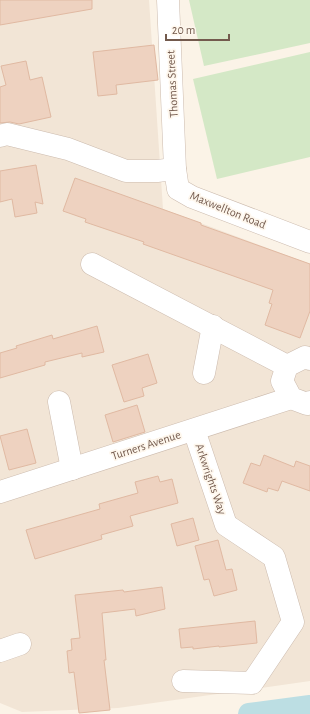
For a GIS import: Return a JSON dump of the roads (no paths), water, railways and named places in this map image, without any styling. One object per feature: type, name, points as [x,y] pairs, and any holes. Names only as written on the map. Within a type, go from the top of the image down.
[{"type":"street","name":"Thomas Street","points":[[168,0],[175,169]]},
{"type":"street","points":[[0,136],[7,134],[68,149],[126,171],[157,171],[175,169]]},
{"type":"street","name":"Maxwellton Road","points":[[175,169],[178,189],[192,197],[310,242]]},
{"type":"street","points":[[92,264],[287,366]]},
{"type":"street","points":[[204,373],[213,326]]},
{"type":"street","points":[[301,400],[282,381],[287,366],[305,357],[310,359]]},
{"type":"street","name":"Turners Avenue","points":[[0,492],[194,430],[301,400]]},
{"type":"street","points":[[59,402],[72,469]]},
{"type":"street","name":"Arkwrights Way","points":[[183,680],[252,683],[293,622],[274,557],[226,525],[194,430]]},
{"type":"waterway","points":[[249,714],[310,706]]}]
